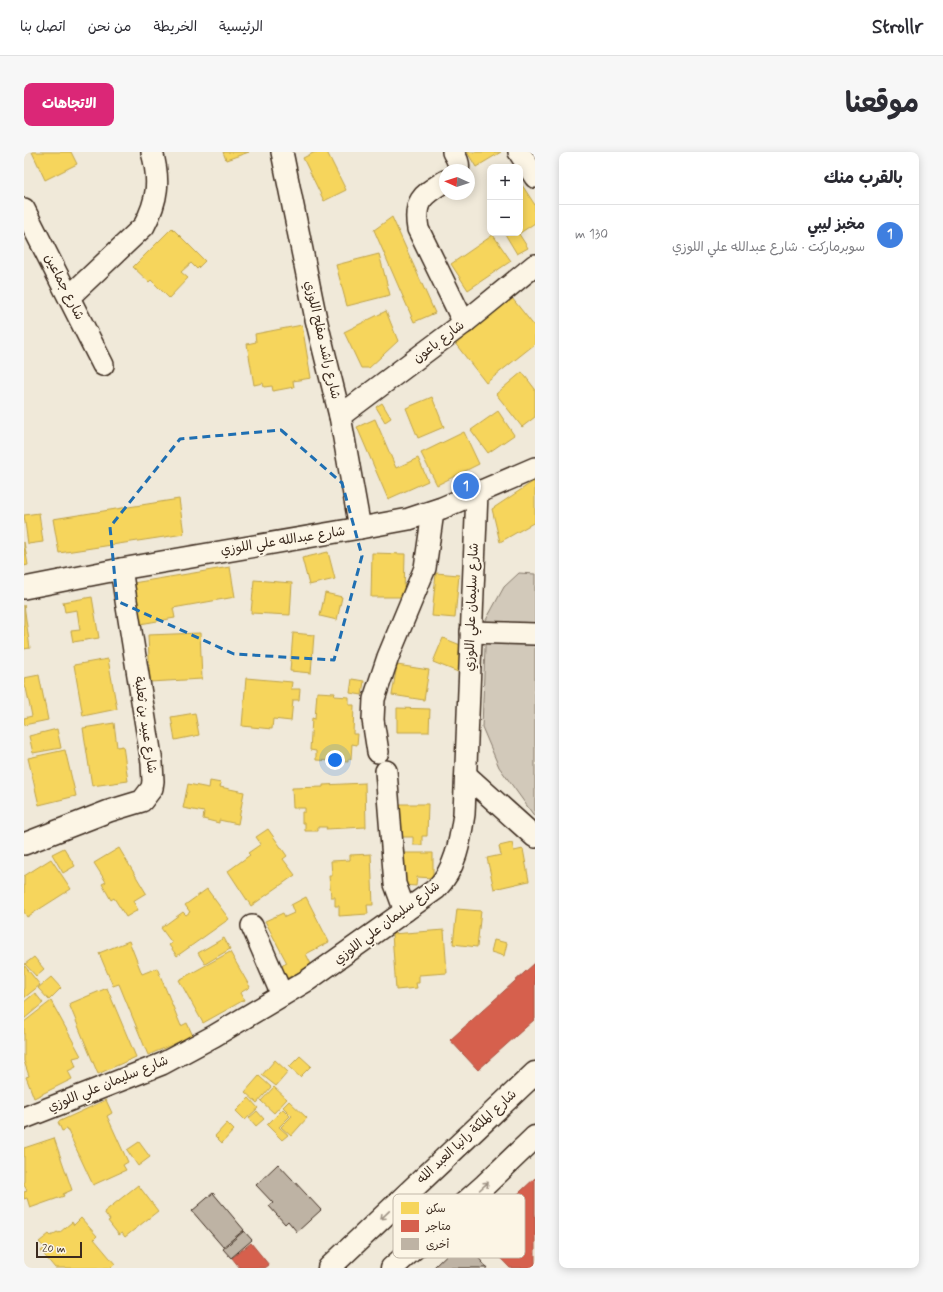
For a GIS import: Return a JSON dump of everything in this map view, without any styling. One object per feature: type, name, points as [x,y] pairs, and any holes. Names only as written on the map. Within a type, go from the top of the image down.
[{"type":"main road","name":"شارع الملكة رانيا العبد الله","points":[[407,1194],[535,1073]]},
{"type":"main road","points":[[475,1194],[535,1137]]},
{"type":"main road","name":"شارع الملكة رانيا العبد الله","points":[[329,1268],[393,1207]]},
{"type":"main road","points":[[392,1268],[403,1258]]},
{"type":"street","points":[[69,297],[144,226],[150,214],[157,188],[157,175],[152,152]]},
{"type":"street","name":"شارع راشد مفلح اللوزي","points":[[282,152],[316,319],[340,416],[360,528]]},
{"type":"street","points":[[453,152],[458,164]]},
{"type":"street","points":[[519,152],[535,177]]},
{"type":"street","points":[[439,185],[420,200],[417,210],[418,229],[464,323]]},
{"type":"street","name":"شارع جماعين","points":[[24,209],[103,365]]},
{"type":"street","name":"شارع باعون","points":[[340,416],[464,323],[535,265]]},
{"type":"street","name":"شارع عبدالله علي اللوزي","points":[[24,588],[121,569],[409,519],[433,512],[535,468]]},
{"type":"street","name":"شارع سليمان علي اللوزي","points":[[24,1118],[162,1064],[214,1036],[308,980],[436,889],[446,877],[461,838],[464,814],[477,493]]},
{"type":"street","points":[[378,752],[373,720],[374,699],[388,657],[425,568],[433,512]]},
{"type":"street","name":"شارع عبيد بن ثعلبة","points":[[24,843],[109,811],[142,801],[152,788],[152,763],[121,569]]},
{"type":"street","points":[[471,632],[535,634]]},
{"type":"street","points":[[386,771],[395,884],[404,911]]},
{"type":"street","points":[[466,775],[535,837]]},
{"type":"street","points":[[252,926],[282,995]]},
{"type":"highlighted area","points":[[281,430],[342,483],[362,556],[334,660],[234,654],[117,601],[110,527],[180,439]]},
{"type":"shaded area","points":[[519,573],[535,574],[535,817],[499,767],[482,727],[486,620],[504,587]]},
{"type":"building: سكن","points":[[32,152],[71,152],[77,164],[45,180]]},
{"type":"building: سكن","points":[[223,152],[249,152],[226,160]]},
{"type":"building: سكن","points":[[315,152],[327,152],[346,190],[324,201],[303,158]]},
{"type":"building: سكن","points":[[467,152],[501,152],[476,167]]},
{"type":"building: سكن","points":[[523,187],[535,205],[535,223],[523,231]]},
{"type":"building: سكن","points":[[392,217],[435,313],[414,322],[374,230]]},
{"type":"building: سكن","points":[[172,228],[205,261],[197,269],[191,263],[181,272],[188,278],[169,298],[151,280],[149,282],[133,267]]},
{"type":"building: سكن","points":[[492,236],[494,236],[511,261],[468,290],[451,264]]},
{"type":"building: سكن","points":[[506,236],[520,236],[528,248],[517,254]]},
{"type":"building: سكن","points":[[379,254],[390,295],[347,306],[336,265]]},
{"type":"building: سكن","points":[[508,293],[535,327],[535,344],[486,383],[451,338]]},
{"type":"building: سكن","points":[[386,311],[398,341],[369,368],[361,368],[344,332]]},
{"type":"building: سكن","points":[[302,325],[311,378],[293,381],[294,387],[273,391],[272,386],[264,387],[263,383],[254,385],[247,344],[256,342],[255,334]]},
{"type":"building: سكن","points":[[522,372],[535,389],[535,417],[522,427],[496,394]]},
{"type":"building: سكن","points":[[432,397],[444,427],[418,438],[406,408]]},
{"type":"building: سكن","points":[[382,403],[391,418],[385,422],[376,407]]},
{"type":"building: سكن","points":[[498,411],[514,435],[488,453],[471,430]]},
{"type":"building: سكن","points":[[375,419],[396,468],[418,458],[428,481],[388,499],[357,427]]},
{"type":"building: سكن","points":[[464,432],[479,464],[437,485],[421,453]]},
{"type":"building: سكن","points":[[534,481],[535,522],[500,542],[492,509]]},
{"type":"building: سكن","points":[[179,499],[184,534],[59,553],[53,519]]},
{"type":"building: سكن","points":[[39,513],[43,542],[28,544],[24,515]]},
{"type":"building: سكن","points":[[24,542],[28,565],[24,566]]},
{"type":"building: سكن","points":[[328,552],[335,579],[309,585],[302,558]]},
{"type":"building: سكن","points":[[372,553],[405,554],[404,597],[371,597]]},
{"type":"building: سكن","points":[[230,567],[235,597],[173,608],[175,618],[140,624],[133,583]]},
{"type":"building: سكن","points":[[436,573],[459,575],[455,618],[432,616]]},
{"type":"building: سكن","points":[[254,580],[292,583],[290,615],[251,613]]},
{"type":"building: سكن","points":[[325,593],[342,597],[337,620],[320,616]]},
{"type":"building: سكن","points":[[92,597],[99,638],[73,642],[71,631],[80,630],[77,610],[65,612],[63,602]]},
{"type":"building: سكن","points":[[24,605],[30,648],[24,649]]},
{"type":"building: سكن","points":[[200,633],[202,679],[150,682],[148,635]]},
{"type":"building: سكن","points":[[293,633],[314,635],[311,673],[290,671]]},
{"type":"building: سكن","points":[[443,638],[468,648],[458,672],[433,662]]},
{"type":"building: سكن","points":[[108,659],[117,709],[83,716],[74,665]]},
{"type":"building: سكن","points":[[397,665],[429,670],[424,700],[392,695]]},
{"type":"building: سكن","points":[[39,675],[48,720],[24,725],[24,718],[32,716],[26,688],[24,688],[24,678]]},
{"type":"building: سكن","points":[[246,678],[292,682],[291,689],[300,689],[299,700],[293,700],[291,721],[273,719],[272,729],[242,726]]},
{"type":"building: سكن","points":[[352,679],[364,681],[362,695],[350,693]]},
{"type":"building: سكن","points":[[317,692],[335,693],[334,696],[349,697],[349,705],[354,705],[353,734],[358,734],[357,745],[352,744],[351,759],[348,759],[348,762],[316,760],[316,751],[310,750],[312,718],[315,719]]},
{"type":"building: سكن","points":[[397,708],[430,709],[429,732],[397,732]]},
{"type":"building: سكن","points":[[195,713],[199,735],[175,740],[171,717]]},
{"type":"building: سكن","points":[[114,723],[117,747],[123,746],[128,781],[92,786],[83,728]]},
{"type":"building: سكن","points":[[57,729],[61,748],[33,753],[29,736]]},
{"type":"building: سكن","points":[[65,750],[76,796],[39,805],[28,758]]},
{"type":"building: سكن","points":[[210,781],[221,783],[220,787],[244,792],[238,824],[219,820],[219,823],[203,819],[204,812],[183,808],[188,784],[209,788]]},
{"type":"building: سكن","points":[[365,783],[366,827],[326,829],[327,827],[318,827],[318,831],[305,831],[305,823],[302,823],[302,812],[305,812],[305,808],[293,808],[292,788]]},
{"type":"building: سكن","points":[[398,804],[428,804],[427,836],[422,836],[422,845],[413,845],[413,837],[398,837]]},
{"type":"building: سكن","points":[[268,829],[287,856],[283,859],[295,875],[251,906],[228,871],[250,855],[248,853],[261,844],[256,837]]},
{"type":"building: سكن","points":[[512,843],[514,851],[523,849],[529,881],[494,889],[487,858],[501,855],[499,846]]},
{"type":"building: سكن","points":[[64,848],[75,866],[63,873],[52,854]]},
{"type":"building: سكن","points":[[119,848],[146,893],[133,901],[138,910],[126,917],[114,898],[111,900],[102,884],[106,882],[94,863]]},
{"type":"building: سكن","points":[[403,853],[433,853],[433,878],[417,877],[416,886],[403,885]]},
{"type":"building: سكن","points":[[371,854],[373,905],[367,905],[368,914],[339,916],[339,906],[335,906],[335,897],[331,897],[329,876],[332,876],[331,861],[350,860],[350,855]]},
{"type":"building: سكن","points":[[51,859],[71,889],[27,917],[24,912],[24,876]]},
{"type":"building: سكن","points":[[207,889],[229,919],[177,956],[169,945],[172,943],[161,928],[183,912],[186,915],[190,912],[185,905]]},
{"type":"building: سكن","points":[[306,897],[329,942],[306,954],[312,966],[285,979],[279,967],[287,963],[265,921],[283,913],[285,917],[294,913],[291,905]]},
{"type":"building: سكن","points":[[457,909],[481,911],[477,947],[453,944]]},
{"type":"building: سكن","points":[[444,930],[447,973],[419,975],[419,983],[416,983],[417,988],[396,990],[392,934]]},
{"type":"building: سكن","points":[[224,938],[230,949],[205,964],[198,953]]},
{"type":"building: سكن","points":[[494,940],[507,943],[504,956],[491,952]]},
{"type":"building: سكن","points":[[129,941],[142,974],[157,968],[181,1026],[187,1023],[193,1036],[148,1055],[119,984],[113,986],[99,953]]},
{"type":"building: سكن","points":[[230,952],[250,987],[240,993],[244,1000],[203,1023],[179,980]]},
{"type":"building: سكن","points":[[34,957],[44,969],[36,976],[25,964]]},
{"type":"building: سكن","points":[[24,965],[40,985],[24,998]]},
{"type":"building: سكن","points":[[51,977],[61,988],[49,1000],[38,988]]},
{"type":"building: سكن","points":[[107,988],[136,1057],[98,1074],[69,1004]]},
{"type":"building: سكن","points":[[35,993],[43,1003],[24,1019],[24,1002]]},
{"type":"building: سكن","points":[[51,1001],[81,1056],[73,1058],[76,1067],[68,1071],[72,1079],[34,1098],[26,1077],[29,1076],[24,1061],[24,1022]]},
{"type":"building: سكن","points":[[300,1056],[311,1066],[300,1077],[289,1067]]},
{"type":"building: سكن","points":[[275,1060],[288,1072],[276,1086],[262,1075]]},
{"type":"building: سكن","points":[[259,1076],[271,1087],[257,1103],[245,1092]]},
{"type":"building: سكن","points":[[274,1087],[287,1099],[274,1113],[261,1101]]},
{"type":"building: سكن","points":[[249,1098],[258,1108],[245,1120],[236,1111]]},
{"type":"building: سكن","points":[[106,1100],[112,1113],[107,1116],[128,1162],[123,1165],[126,1170],[93,1185],[67,1129],[62,1131],[58,1122]]},
{"type":"building: سكن","points":[[289,1101],[307,1118],[291,1136],[281,1127],[292,1116],[283,1107]]},
{"type":"building: سكن","points":[[283,1109],[290,1116],[279,1127],[288,1135],[282,1140],[267,1125]]},
{"type":"building: سكن","points":[[257,1111],[264,1119],[256,1126],[249,1118]]},
{"type":"building: سكن","points":[[227,1123],[234,1130],[222,1143],[215,1136]]},
{"type":"building: سكن","points":[[54,1138],[72,1190],[63,1194],[64,1196],[30,1208],[27,1198],[24,1199],[24,1192],[27,1191],[24,1184],[24,1148]]},
{"type":"building: سكن","points":[[139,1142],[150,1157],[138,1166],[127,1150]]},
{"type":"building: سكن","points":[[138,1185],[158,1211],[125,1237],[122,1233],[119,1235],[108,1221],[110,1220],[104,1212]]},
{"type":"building: سكن","points":[[81,1218],[97,1236],[94,1239],[115,1264],[111,1268],[55,1268],[41,1251],[45,1248],[39,1242],[49,1234],[51,1236],[57,1232],[59,1233],[72,1222],[74,1225]]},
{"type":"building: متاجر","points":[[535,963],[535,1019],[478,1070],[450,1040]]},
{"type":"building: متاجر","points":[[535,1178],[535,1268],[510,1268],[500,1258],[525,1258],[525,1194],[518,1194]]},
{"type":"building: متاجر","points":[[251,1243],[269,1265],[265,1268],[240,1268],[232,1258]]},
{"type":"building: أخرى","points":[[278,1164],[321,1210],[297,1232],[288,1221],[285,1224],[269,1206],[273,1203],[256,1185]]},
{"type":"building: أخرى","points":[[213,1193],[244,1230],[223,1247],[192,1211]]},
{"type":"building: أخرى","points":[[244,1231],[252,1240],[231,1258],[223,1249]]},
{"type":"building: أخرى","points":[[443,1258],[479,1258],[487,1268],[433,1268]]},
{"type":"place","name":"مخبز ليبي","points":[[466,486]]}]
